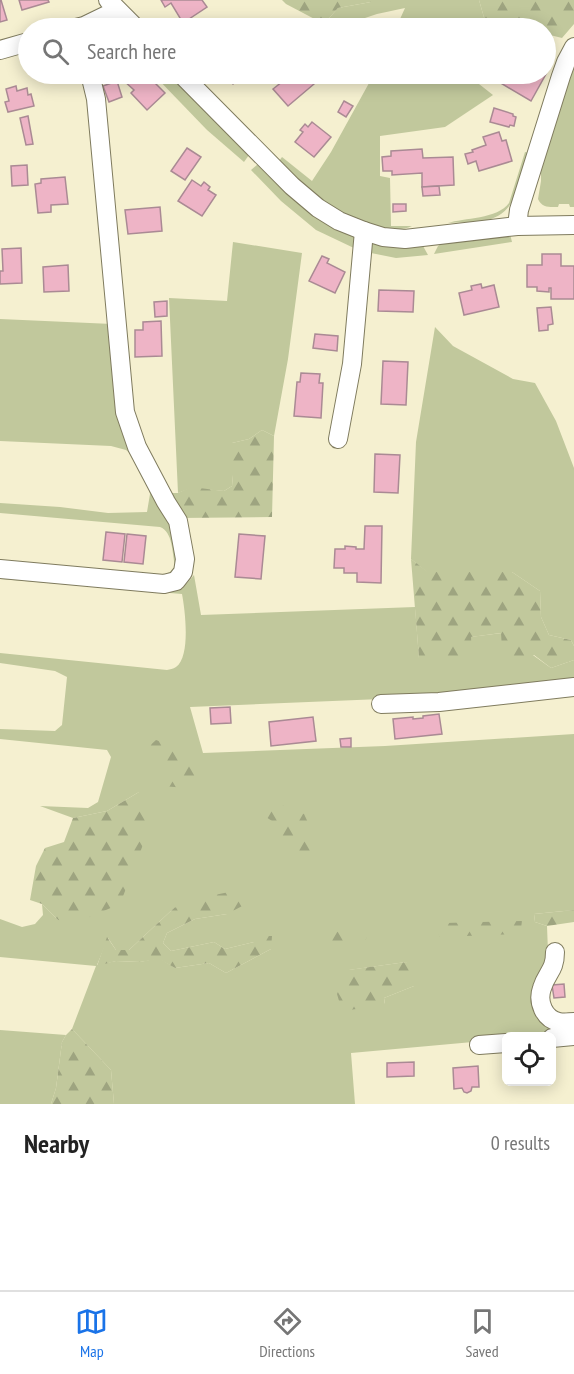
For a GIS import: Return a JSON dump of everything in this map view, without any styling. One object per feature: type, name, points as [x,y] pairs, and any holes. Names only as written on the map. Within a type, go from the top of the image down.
[{"type":"street","points":[[94,18],[112,5],[126,18]]},
{"type":"street","points":[[0,50],[18,45]]},
{"type":"street","points":[[517,226],[519,210],[561,76],[574,47]]},
{"type":"street","points":[[0,569],[164,584],[176,581],[183,572],[185,559],[178,521],[137,447],[125,412],[96,99],[92,84]]},
{"type":"street","points":[[191,84],[292,186],[318,208],[339,221],[364,231],[383,237],[405,239],[517,226],[574,225]]},
{"type":"street","points":[[338,439],[352,364],[364,231]]},
{"type":"street","points":[[381,704],[439,702],[574,687]]},
{"type":"street","points":[[555,952],[554,967],[540,991],[541,1005],[544,1013],[552,1020],[562,1023],[574,1022]]},
{"type":"street","points":[[556,1038],[574,1036]]},
{"type":"street","points":[[479,1045],[502,1043]]},
{"type":"green space","points":[[282,0],[371,0],[371,2],[338,8],[329,18],[313,18]]},
{"type":"green space","points":[[371,0],[479,0],[484,18],[400,18],[405,8],[365,18],[329,18],[338,8],[371,2]]},
{"type":"green space","points":[[479,0],[574,0],[574,24],[562,38],[556,36],[556,18],[484,18]]},
{"type":"green space","points":[[574,62],[574,207],[570,207],[569,204],[559,204],[558,207],[546,206],[538,199],[541,170]]},
{"type":"green space","points":[[163,84],[179,84],[249,155],[244,162],[207,130]]},
{"type":"green space","points":[[368,84],[479,84],[493,95],[445,127],[380,136],[380,176],[390,178],[391,226],[412,226],[404,229],[392,229],[365,223],[338,210],[313,192],[279,161],[282,157],[312,181],[331,152]]},
{"type":"green space","points":[[525,152],[529,153],[519,186],[510,205],[502,213],[481,221],[448,223],[489,215],[504,208],[509,203]]},
{"type":"green space","points":[[258,164],[331,226],[357,238],[356,249],[316,230],[281,201],[251,170]]},
{"type":"green space","points":[[510,234],[512,242],[434,254],[438,246],[443,243]]},
{"type":"green space","points":[[233,242],[302,253],[288,359],[274,436],[262,430],[249,439],[232,443],[232,486],[224,491],[191,488],[178,493],[169,298],[227,301]]},
{"type":"green space","points":[[373,243],[389,247],[423,246],[428,255],[396,258],[366,252],[369,245]]},
{"type":"green space","points":[[0,319],[112,324],[114,358],[172,524],[179,564],[173,573],[161,576],[170,572],[175,566],[170,538],[160,527],[0,513],[0,503],[108,513],[147,512],[150,494],[148,485],[132,455],[126,450],[111,446],[0,441]]},
{"type":"green space","points":[[435,327],[453,346],[513,379],[535,383],[556,421],[574,468],[574,646],[571,640],[549,635],[541,617],[540,591],[512,572],[427,572],[411,559],[416,442]]},
{"type":"green space","points":[[262,430],[274,436],[272,517],[179,518],[165,493],[178,493],[191,487],[224,491],[232,486],[233,475],[224,467],[229,447],[232,443],[249,439]]},
{"type":"green space","points":[[411,559],[428,572],[512,572],[540,591],[541,617],[549,635],[571,640],[574,646],[574,660],[551,668],[534,655],[519,661],[502,649],[501,633],[471,637],[472,658],[454,663],[419,658]]},
{"type":"green space","points":[[0,573],[182,589],[194,575],[201,615],[415,607],[419,658],[470,637],[502,633],[551,668],[574,660],[574,684],[381,699],[190,707],[203,753],[385,746],[574,734],[574,910],[534,914],[535,922],[547,926],[548,952],[537,992],[574,1033],[502,1032],[502,1039],[351,1053],[355,1104],[114,1104],[111,1070],[72,1029],[96,966],[0,957],[0,919],[22,927],[35,924],[43,915],[42,904],[58,920],[139,792],[107,811],[73,818],[40,806],[88,808],[98,802],[111,757],[107,750],[0,739],[0,729],[55,731],[62,725],[67,677],[55,671],[0,663],[0,653],[173,669],[181,661],[184,653],[185,621],[182,594],[0,579]],"holes":[[[174,908],[227,914],[195,919],[167,933],[163,943],[171,951],[214,942],[225,949],[254,942],[271,949],[226,973],[209,963],[175,968],[159,958],[140,962],[116,961],[97,965],[108,938],[116,950],[129,950]],[[406,962],[414,986],[384,998],[385,1004],[349,970]]]},
{"type":"green space","points":[[156,740],[195,754],[201,778],[187,788],[162,786],[167,769],[144,751]]},
{"type":"green space","points":[[139,792],[151,824],[120,904],[80,921],[58,920],[42,904],[30,900],[36,866],[45,848],[64,842],[73,818],[107,811]]},
{"type":"green space","points":[[266,800],[304,814],[318,844],[313,851],[289,852],[279,845],[275,823],[257,811]]},
{"type":"green space","points":[[229,892],[245,895],[246,904],[227,914],[195,919],[167,933],[163,943],[171,951],[214,942],[225,949],[254,942],[260,936],[272,936],[271,949],[226,973],[209,963],[175,968],[159,959],[140,962],[116,961],[97,966],[107,937],[116,950],[129,950],[174,908],[200,898]]},
{"type":"green space","points":[[574,910],[574,922],[547,926],[535,922],[534,914]]},
{"type":"green space","points":[[522,921],[521,928],[515,934],[440,937],[437,930],[445,923]]},
{"type":"green space","points":[[362,930],[367,937],[364,942],[316,945],[312,939],[314,933]]},
{"type":"green space","points":[[406,962],[416,971],[414,986],[384,998],[385,1005],[342,1011],[337,994],[348,970]]},
{"type":"green space","points":[[72,1029],[111,1070],[114,1104],[51,1104],[56,1088],[62,1042]]},
{"type":"green space","points":[[0,1030],[66,1035],[62,1042],[56,1088],[51,1104],[0,1104]]},
{"type":"building","points":[[0,0],[7,20],[0,22]]},
{"type":"building","points":[[19,0],[48,0],[49,2],[22,10]]},
{"type":"building","points":[[161,0],[202,0],[207,7],[190,18],[180,18],[171,3],[165,7]]},
{"type":"building","points":[[118,84],[122,97],[109,102],[103,86]]},
{"type":"building","points":[[127,84],[156,84],[165,93],[147,110],[131,93],[134,90]]},
{"type":"building","points":[[279,84],[314,84],[288,106],[273,89]]},
{"type":"building","points":[[502,84],[540,84],[531,101]]},
{"type":"building","points":[[16,86],[17,91],[27,88],[34,106],[8,112],[5,102],[9,101],[6,89]]},
{"type":"building","points":[[344,101],[353,106],[346,117],[338,112]]},
{"type":"building","points":[[494,108],[513,114],[516,117],[514,126],[509,127],[490,122]]},
{"type":"building","points":[[28,116],[33,144],[26,145],[20,118]]},
{"type":"building","points":[[312,122],[331,137],[314,157],[295,142],[303,132],[300,130],[305,124],[308,127]]},
{"type":"building","points":[[499,132],[502,141],[506,140],[512,161],[479,171],[476,161],[468,164],[465,154],[486,145],[483,137]]},
{"type":"building","points":[[187,148],[201,157],[185,180],[171,171]]},
{"type":"building","points":[[422,149],[423,158],[453,157],[454,185],[422,187],[422,173],[392,175],[392,171],[383,171],[382,157],[391,156],[391,151]]},
{"type":"building","points":[[27,165],[28,185],[12,186],[11,166]]},
{"type":"building","points":[[65,177],[68,204],[51,205],[51,212],[38,213],[35,184],[41,183],[41,179]]},
{"type":"building","points":[[192,180],[201,186],[204,182],[210,187],[208,190],[216,195],[202,216],[178,201]]},
{"type":"building","points":[[439,186],[440,195],[423,196],[422,187]]},
{"type":"building","points":[[393,204],[406,204],[406,211],[393,212]]},
{"type":"building","points":[[160,207],[162,231],[128,234],[125,210]]},
{"type":"building","points":[[21,248],[22,283],[0,284],[0,271],[3,271],[2,249]]},
{"type":"building","points":[[542,254],[561,254],[561,266],[574,266],[574,299],[551,299],[551,288],[549,292],[537,291],[537,287],[527,287],[527,265],[542,265]]},
{"type":"building","points":[[322,256],[329,259],[327,263],[345,272],[335,293],[309,281]]},
{"type":"building","points":[[68,265],[69,291],[44,292],[43,267]]},
{"type":"building","points":[[481,284],[482,288],[494,285],[499,307],[464,315],[459,293],[472,290],[471,286]]},
{"type":"building","points":[[379,290],[414,291],[413,312],[378,311]]},
{"type":"building","points":[[167,301],[167,316],[155,317],[154,302]]},
{"type":"building","points":[[551,307],[553,324],[548,325],[548,330],[539,331],[537,308]]},
{"type":"building","points":[[161,321],[162,356],[135,357],[135,330],[143,330],[143,322]]},
{"type":"building","points":[[315,334],[338,336],[337,351],[313,348]]},
{"type":"building","points":[[383,361],[408,362],[406,405],[381,404]]},
{"type":"building","points":[[301,373],[320,374],[319,383],[323,383],[321,418],[294,416],[297,382],[300,382]]},
{"type":"building","points":[[375,454],[400,455],[398,493],[374,492]]},
{"type":"building","points":[[365,526],[382,526],[381,583],[357,582],[357,573],[344,573],[344,568],[334,568],[335,549],[345,549],[345,546],[364,549]]},
{"type":"building","points":[[106,532],[125,534],[122,562],[103,560]]},
{"type":"building","points":[[127,534],[146,536],[143,564],[124,562]]},
{"type":"building","points":[[239,534],[265,536],[261,579],[235,577]]},
{"type":"building","points":[[230,707],[231,723],[211,724],[210,708]]},
{"type":"building","points":[[439,714],[442,734],[395,739],[393,719],[423,718],[423,716]]},
{"type":"building","points":[[313,717],[316,741],[271,746],[269,722]]},
{"type":"building","points":[[351,738],[351,747],[341,747],[340,739]]},
{"type":"building","points":[[564,984],[565,997],[554,998],[552,985]]},
{"type":"building","points":[[414,1062],[414,1076],[387,1077],[387,1063]]},
{"type":"building","points":[[478,1066],[479,1087],[472,1087],[467,1093],[462,1088],[454,1089],[453,1068]]}]
